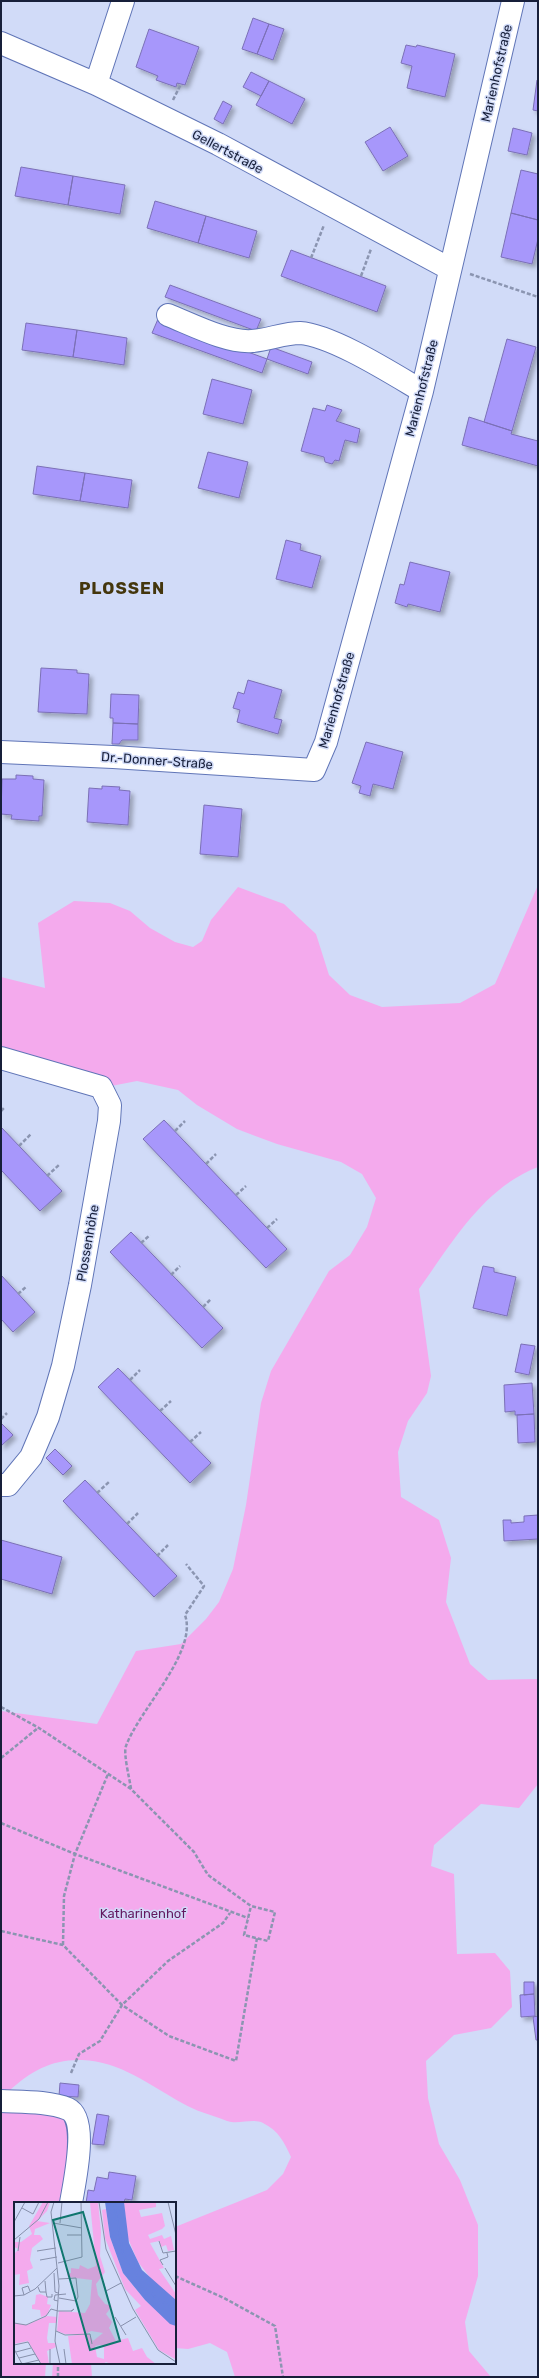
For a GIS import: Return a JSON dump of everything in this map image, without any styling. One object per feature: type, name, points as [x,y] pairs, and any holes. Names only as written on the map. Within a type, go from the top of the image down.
[{"type":"street","points":[[96,84],[123,1]]},
{"type":"street","name":"Marienhofstraße","points":[[314,770],[326,742],[422,391],[513,1]]},
{"type":"street","name":"Gellertstraße","points":[[1,44],[96,84],[218,144],[450,269]]},
{"type":"street","points":[[168,315],[224,336],[250,341],[301,333],[330,341],[422,391]]},
{"type":"street","name":"Dr.-Donner-Straße","points":[[1,752],[113,757],[314,770]]},
{"type":"street","name":"Plossenhöhe","points":[[1,1058],[101,1087],[110,1105],[109,1121],[80,1285],[63,1366],[48,1417],[31,1457],[8,1485],[1,1485]]},
{"type":"street","points":[[1,2101],[51,2105],[69,2109],[77,2118],[80,2133],[71,2202]]},
{"type":"path","points":[[177,93],[181,84]]},
{"type":"path","points":[[311,258],[331,206]]},
{"type":"path","points":[[361,276],[378,231]]},
{"type":"path","points":[[482,277],[538,297]]},
{"type":"path","points":[[1,1111],[5,1107]]},
{"type":"path","points":[[175,1131],[186,1121]]},
{"type":"path","points":[[19,1146],[31,1134]]},
{"type":"path","points":[[206,1164],[216,1154]]},
{"type":"path","points":[[47,1176],[60,1164]]},
{"type":"path","points":[[236,1196],[246,1186]]},
{"type":"path","points":[[267,1228],[277,1219]]},
{"type":"path","points":[[141,1243],[150,1235]]},
{"type":"path","points":[[171,1275],[180,1266]]},
{"type":"path","points":[[18,1294],[27,1286]]},
{"type":"path","points":[[203,1307],[212,1299]]},
{"type":"path","points":[[130,1380],[140,1370]]},
{"type":"path","points":[[160,1411],[171,1401]]},
{"type":"path","points":[[1,1419],[7,1413]]},
{"type":"path","points":[[190,1442],[201,1432]]},
{"type":"path","points":[[97,1493],[109,1482]]},
{"type":"path","points":[[127,1524],[138,1513]]},
{"type":"path","points":[[157,1556],[168,1545]]},
{"type":"path","points":[[131,1789],[125,1747],[158,1689],[177,1663],[189,1625],[186,1615],[204,1586],[186,1564]]},
{"type":"path","points":[[1,1707],[38,1728],[131,1789],[194,1852],[208,1875],[251,1906],[275,1912],[268,1941],[244,1935],[251,1906]]},
{"type":"path","points":[[1,1758],[38,1728]]},
{"type":"path","points":[[63,1945],[64,1896],[75,1854],[108,1774]]},
{"type":"path","points":[[1,1823],[75,1854],[230,1913],[248,1918]]},
{"type":"path","points":[[71,2073],[80,2054],[100,2041],[122,2005],[168,1961],[223,1923],[230,1913]]},
{"type":"path","points":[[1,1931],[63,1945],[122,2005],[169,2036],[236,2061],[257,1938]]},
{"type":"path","points":[[176,2276],[224,2298],[275,2326],[283,2377]]},
{"type":"path","points":[[58,2364],[58,2377]]},
{"type":"green space","name":"Katharinenhof","points":[[538,885],[538,1167],[518,1176],[501,1188],[485,1203],[470,1219],[419,1289],[431,1376],[427,1393],[408,1421],[398,1452],[401,1497],[439,1520],[451,1558],[446,1602],[470,1664],[488,1680],[538,1679],[538,1784],[519,1808],[481,1804],[434,1845],[431,1866],[454,1874],[457,1954],[495,1953],[510,1971],[512,2007],[491,2028],[454,2035],[426,2061],[428,2098],[439,2144],[460,2180],[478,2225],[478,2276],[465,2322],[469,2351],[491,2377],[235,2377],[227,2352],[210,2343],[188,2349],[176,2348],[176,2227],[267,2190],[283,2174],[291,2157],[286,2146],[277,2133],[263,2123],[255,2121],[231,2122],[204,2113],[187,2106],[135,2076],[96,2061],[71,2060],[52,2064],[34,2072],[9,2091],[1,2091],[1,1711],[97,1724],[136,1651],[181,1644],[206,1619],[219,1602],[233,1569],[246,1505],[261,1403],[271,1371],[329,1271],[350,1255],[367,1227],[376,1198],[362,1174],[341,1162],[277,1144],[237,1129],[197,1105],[178,1090],[137,1081],[106,1087],[100,1083],[1,1046],[1,977],[45,988],[38,923],[74,901],[110,903],[130,911],[150,928],[175,942],[193,947],[202,941],[211,920],[238,887],[284,904],[316,934],[329,975],[350,995],[382,1007],[460,1003],[495,984]]},
{"type":"green space","points":[[1,2109],[58,2113],[71,2118],[66,2202],[14,2202],[14,2364],[46,2364],[45,2377],[1,2377]]},
{"type":"green space","points":[[53,2364],[91,2364],[92,2377],[52,2377]]},
{"type":"building","points":[[253,18],[269,24],[257,54],[242,49]]},
{"type":"building","points":[[269,24],[284,29],[273,60],[257,54]]},
{"type":"building","points":[[149,29],[199,47],[185,85],[177,83],[176,87],[156,80],[158,76],[136,67]]},
{"type":"building","points":[[406,45],[416,47],[417,45],[455,54],[445,97],[407,88],[412,66],[401,63]]},
{"type":"building","points":[[251,72],[269,81],[261,96],[243,87]]},
{"type":"building","points":[[537,80],[538,81],[538,111],[533,110]]},
{"type":"building","points":[[269,81],[305,99],[292,124],[256,105]]},
{"type":"building","points":[[223,101],[232,106],[223,124],[214,119]]},
{"type":"building","points":[[390,127],[408,156],[383,171],[365,142]]},
{"type":"building","points":[[513,128],[532,133],[527,155],[508,151]]},
{"type":"building","points":[[21,167],[73,176],[68,205],[15,196]]},
{"type":"building","points":[[521,170],[538,174],[538,220],[511,213]]},
{"type":"building","points":[[73,176],[125,185],[120,214],[68,205]]},
{"type":"building","points":[[155,201],[206,216],[198,243],[147,228]]},
{"type":"building","points":[[511,213],[538,220],[538,239],[532,264],[501,257]]},
{"type":"building","points":[[206,216],[257,231],[249,258],[198,243]]},
{"type":"building","points":[[291,250],[386,286],[377,312],[281,276]]},
{"type":"building","points":[[170,285],[261,319],[256,331],[165,297]]},
{"type":"building","points":[[158,319],[267,359],[262,373],[152,333]]},
{"type":"building","points":[[26,323],[77,330],[73,357],[22,350]]},
{"type":"building","points":[[77,330],[127,338],[124,365],[73,357]]},
{"type":"building","points":[[507,339],[536,347],[512,431],[484,422]]},
{"type":"building","points":[[271,347],[312,362],[308,374],[267,359]]},
{"type":"building","points":[[212,379],[252,390],[243,424],[203,414]]},
{"type":"building","points":[[327,405],[342,410],[336,421],[360,429],[357,443],[345,440],[339,461],[335,460],[332,464],[325,462],[324,457],[301,451],[313,408],[325,411]]},
{"type":"building","points":[[469,417],[512,431],[511,434],[538,441],[538,466],[462,445]]},
{"type":"building","points":[[208,452],[248,462],[239,498],[198,488]]},
{"type":"building","points":[[37,466],[85,473],[80,501],[33,494]]},
{"type":"building","points":[[85,473],[132,480],[128,508],[80,501]]},
{"type":"building","points":[[286,540],[301,544],[300,550],[321,556],[312,588],[276,579]]},
{"type":"building","points":[[410,562],[450,572],[440,612],[408,604],[407,607],[395,603],[400,584],[404,585]]},
{"type":"building","points":[[41,668],[77,670],[77,673],[89,674],[87,714],[38,712]]},
{"type":"building","points":[[248,680],[282,690],[274,718],[282,720],[278,734],[237,722],[240,710],[233,708],[238,692],[244,694]]},
{"type":"building","points":[[111,694],[139,695],[138,724],[113,723],[113,718],[110,718]]},
{"type":"building","points":[[113,723],[138,724],[138,740],[122,740],[119,744],[112,744]]},
{"type":"building","points":[[366,742],[403,752],[393,789],[373,784],[370,796],[359,793],[361,786],[352,783]]},
{"type":"building","points":[[16,775],[33,776],[33,779],[44,780],[42,816],[39,816],[39,821],[11,819],[12,815],[1,814],[2,779],[16,779]]},
{"type":"building","points":[[102,786],[120,787],[119,790],[130,791],[128,825],[87,822],[89,788],[102,789]]},
{"type":"building","points":[[204,805],[242,809],[238,857],[200,854]]},
{"type":"building","points":[[164,1120],[287,1249],[266,1268],[143,1139]]},
{"type":"building","points":[[1,1127],[62,1191],[40,1211],[1,1170]]},
{"type":"building","points":[[131,1232],[223,1328],[202,1348],[110,1252]]},
{"type":"building","points":[[483,1266],[494,1268],[494,1272],[516,1277],[507,1316],[473,1308]]},
{"type":"building","points":[[1,1275],[35,1312],[13,1332],[1,1319]]},
{"type":"building","points":[[521,1344],[535,1346],[529,1375],[515,1372]]},
{"type":"building","points":[[118,1368],[211,1463],[190,1483],[98,1387]]},
{"type":"building","points":[[532,1383],[534,1414],[515,1415],[515,1411],[505,1412],[504,1385]]},
{"type":"building","points":[[534,1414],[535,1442],[518,1443],[517,1415]]},
{"type":"building","points":[[1,1423],[13,1435],[1,1446]]},
{"type":"building","points":[[55,1449],[72,1466],[63,1475],[46,1458]]},
{"type":"building","points":[[85,1480],[177,1576],[154,1597],[63,1501]]},
{"type":"building","points":[[538,1515],[538,1539],[504,1541],[503,1520],[511,1520],[511,1523],[524,1522],[524,1516]]},
{"type":"building","points":[[1,1540],[62,1557],[52,1594],[1,1579]]},
{"type":"building","points":[[524,1982],[534,1982],[534,1994],[524,1995]]},
{"type":"building","points":[[534,1994],[535,2016],[521,2017],[520,1995]]},
{"type":"building","points":[[538,2016],[538,2040],[536,2040],[533,2017]]},
{"type":"building","points":[[60,2083],[79,2085],[78,2097],[59,2096]]},
{"type":"building","points":[[97,2114],[109,2116],[104,2145],[92,2144]]},
{"type":"building","points":[[109,2172],[136,2176],[132,2200],[125,2199],[124,2202],[86,2202],[88,2190],[94,2191],[97,2177],[108,2179]]},
{"type":"district","name":"PLOSSEN","points":[[122,588]]}]
